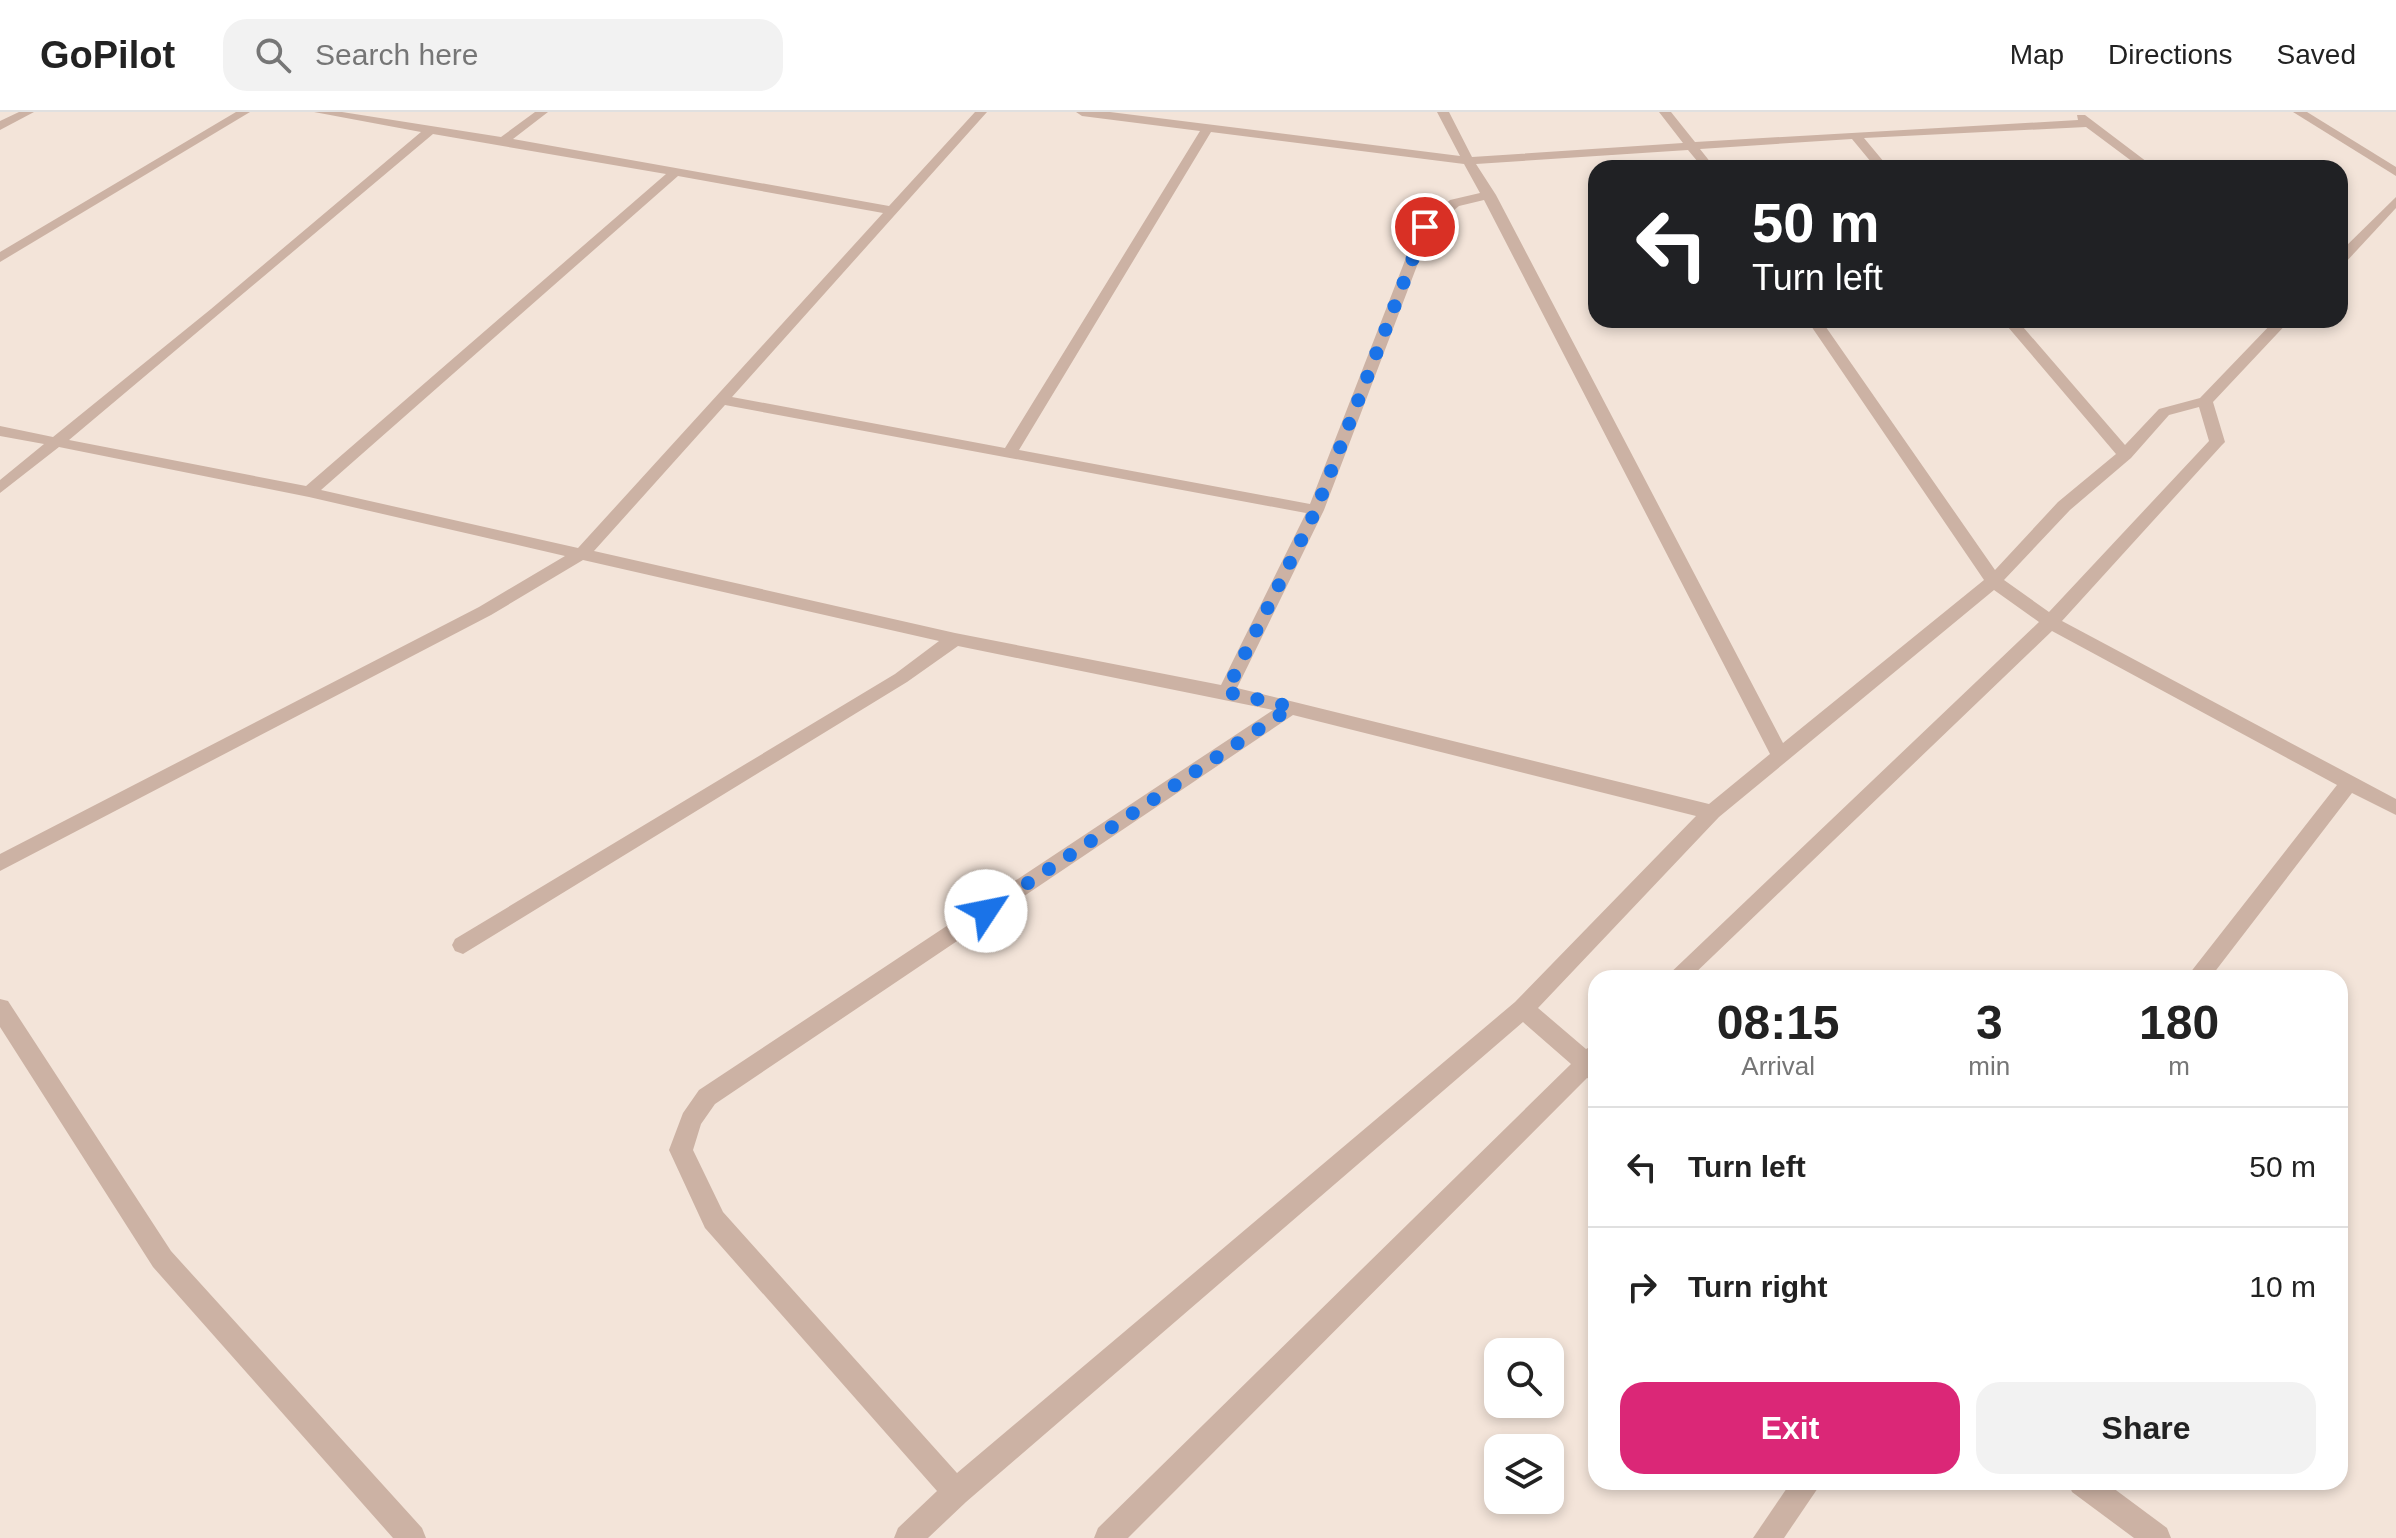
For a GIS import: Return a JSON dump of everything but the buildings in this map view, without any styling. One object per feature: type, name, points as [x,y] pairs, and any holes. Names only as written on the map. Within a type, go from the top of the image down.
[{"type":"street","points":[[0,126],[28,112]]},
{"type":"street","points":[[0,258],[244,112]]},
{"type":"street","points":[[320,112],[503,141],[673,174],[893,211]]},
{"type":"street","points":[[503,141],[542,112]]},
{"type":"street","points":[[0,863],[485,611],[584,552],[981,112]]},
{"type":"street","points":[[1082,112],[1467,161],[2090,123]]},
{"type":"street","points":[[1443,112],[1467,161],[1490,195],[1781,757]]},
{"type":"street","points":[[1665,112],[1703,160]]},
{"type":"street","points":[[2075,112],[2139,160]]},
{"type":"street","points":[[2299,112],[2396,172]]},
{"type":"street","points":[[1008,455],[1206,130]]},
{"type":"street","points":[[0,488],[429,131]]},
{"type":"street","points":[[1855,135],[1876,160]]},
{"type":"street","points":[[309,492],[673,174]]},
{"type":"street","points":[[1226,692],[1316,510],[1425,227],[1455,203],[1490,195]]},
{"type":"street","points":[[2348,252],[2396,201]]},
{"type":"street","points":[[1820,328],[1994,581],[2052,623],[2348,785],[2396,808]]},
{"type":"street","points":[[2016,328],[2125,455]]},
{"type":"street","points":[[908,1538],[956,1492],[1523,1009],[1712,812],[1994,581],[2064,506],[2125,455],[2164,412],[2205,401],[2275,328]]},
{"type":"street","points":[[723,400],[1316,510]]},
{"type":"street","points":[[1684,970],[2052,623],[2217,442],[2205,401]]},
{"type":"street","points":[[0,431],[309,492],[584,552],[955,639],[1226,692],[1712,812]]},
{"type":"street","points":[[463,945],[901,678],[955,639]]},
{"type":"street","points":[[956,1492],[714,1220],[681,1150],[691,1120],[707,1097],[1292,707]]},
{"type":"street","points":[[2203,970],[2348,785]]},
{"type":"street","points":[[0,1008],[162,1259],[412,1538]]},
{"type":"street","points":[[1523,1009],[1588,1059]]},
{"type":"street","points":[[1108,1538],[1588,1068]]},
{"type":"street","points":[[1767,1538],[1802,1490]]},
{"type":"street","points":[[2093,1490],[2157,1538]]},
{"type":"route","points":[[986,911],[1292,707],[1226,692],[1316,510],[1425,227]]}]
